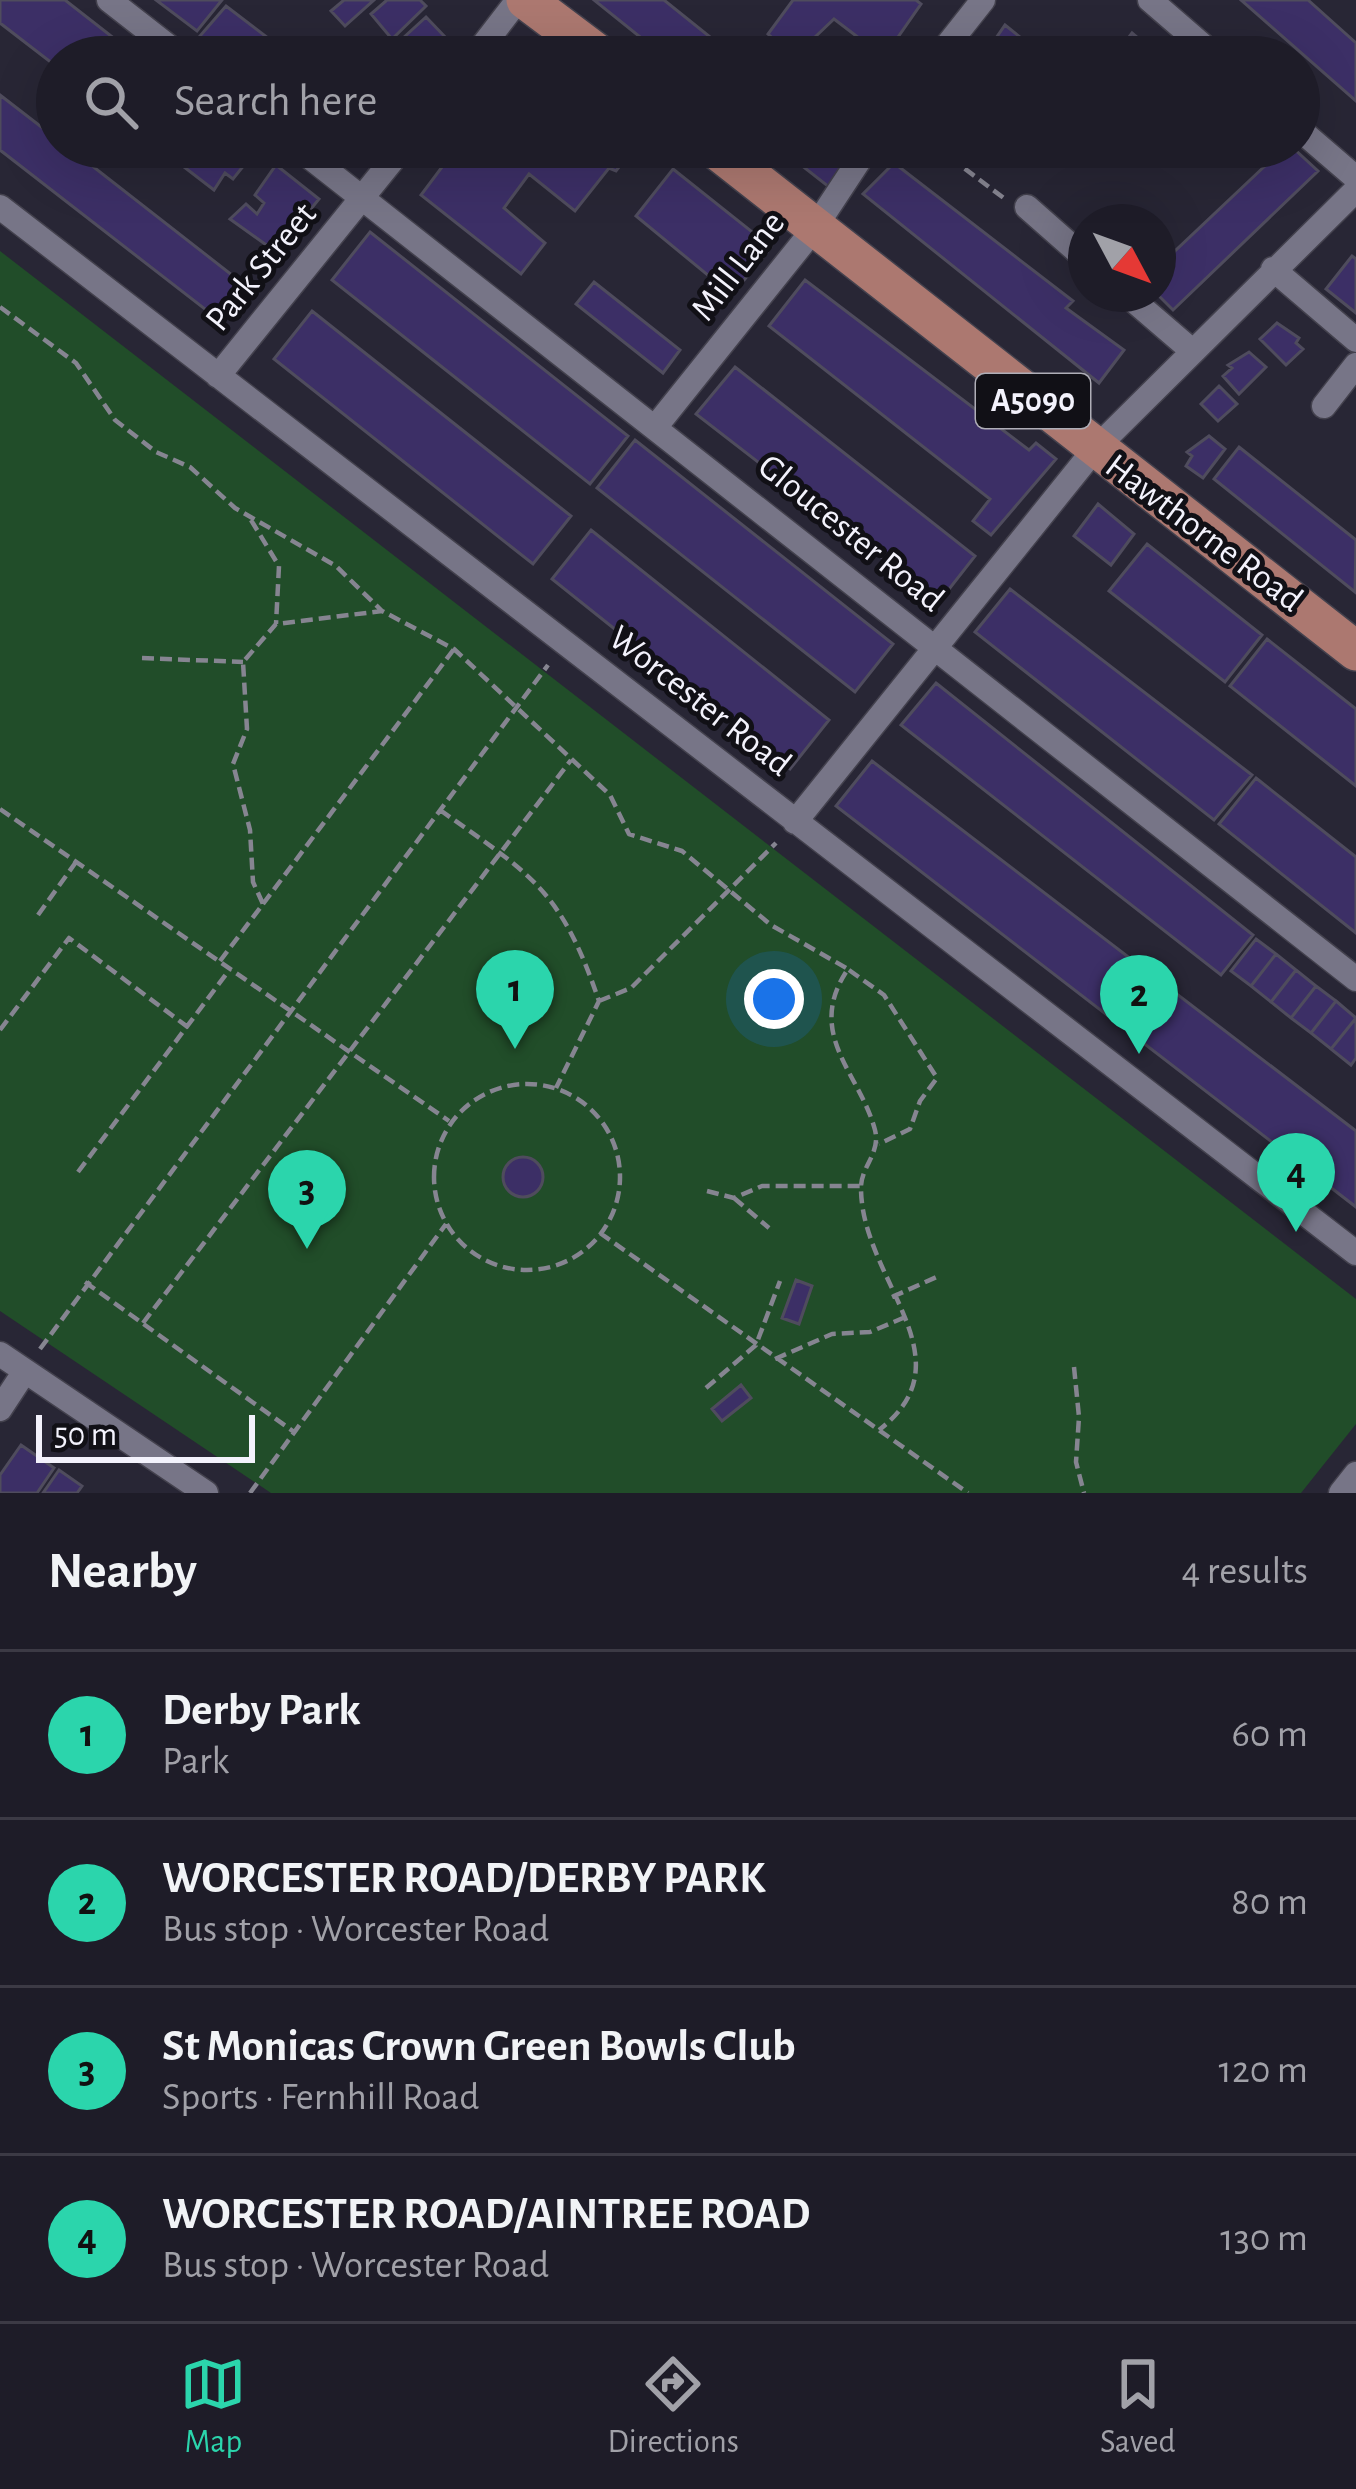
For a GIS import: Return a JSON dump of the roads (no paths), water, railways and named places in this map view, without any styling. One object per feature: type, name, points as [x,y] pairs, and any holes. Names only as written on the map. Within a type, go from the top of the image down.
[{"type":"main road","points":[[522,0],[573,36]]},
{"type":"main road","name":"Hawthorne Road","points":[[739,168],[1356,651]]},
{"type":"street","points":[[109,0],[155,36]]},
{"type":"street","points":[[492,36],[522,0]]},
{"type":"street","points":[[955,36],[983,0]]},
{"type":"street","points":[[1150,0],[1192,36]]},
{"type":"street","points":[[1320,147],[1356,178]]},
{"type":"street","name":"Gloucester Road","points":[[324,168],[658,425],[1356,980]]},
{"type":"street","name":"Park Street","points":[[218,376],[387,168]]},
{"type":"street","name":"Mill Lane","points":[[658,425],[814,229],[854,168]]},
{"type":"street","points":[[795,822],[1094,450],[1190,349],[1356,190]]},
{"type":"street","name":"Worcester Road","points":[[0,207],[1356,1253]]},
{"type":"street","points":[[1027,207],[1068,243]]},
{"type":"street","points":[[1273,269],[1356,340]]},
{"type":"street","points":[[1147,312],[1190,349]]},
{"type":"street","points":[[1324,406],[1356,365]]},
{"type":"street","points":[[0,1354],[206,1493]]},
{"type":"street","points":[[0,1408],[25,1371]]},
{"type":"street","points":[[1341,1493],[1356,1474]]},
{"type":"place","name":"Derby Park","points":[[515,1049]]},
{"type":"place","name":"WORCESTER ROAD/DERBY PARK","points":[[1139,1054]]},
{"type":"place","name":"WORCESTER ROAD/AINTREE ROAD","points":[[1296,1232]]},
{"type":"place","name":"St Monicas Crown Green Bowls Club","points":[[307,1249]]}]
